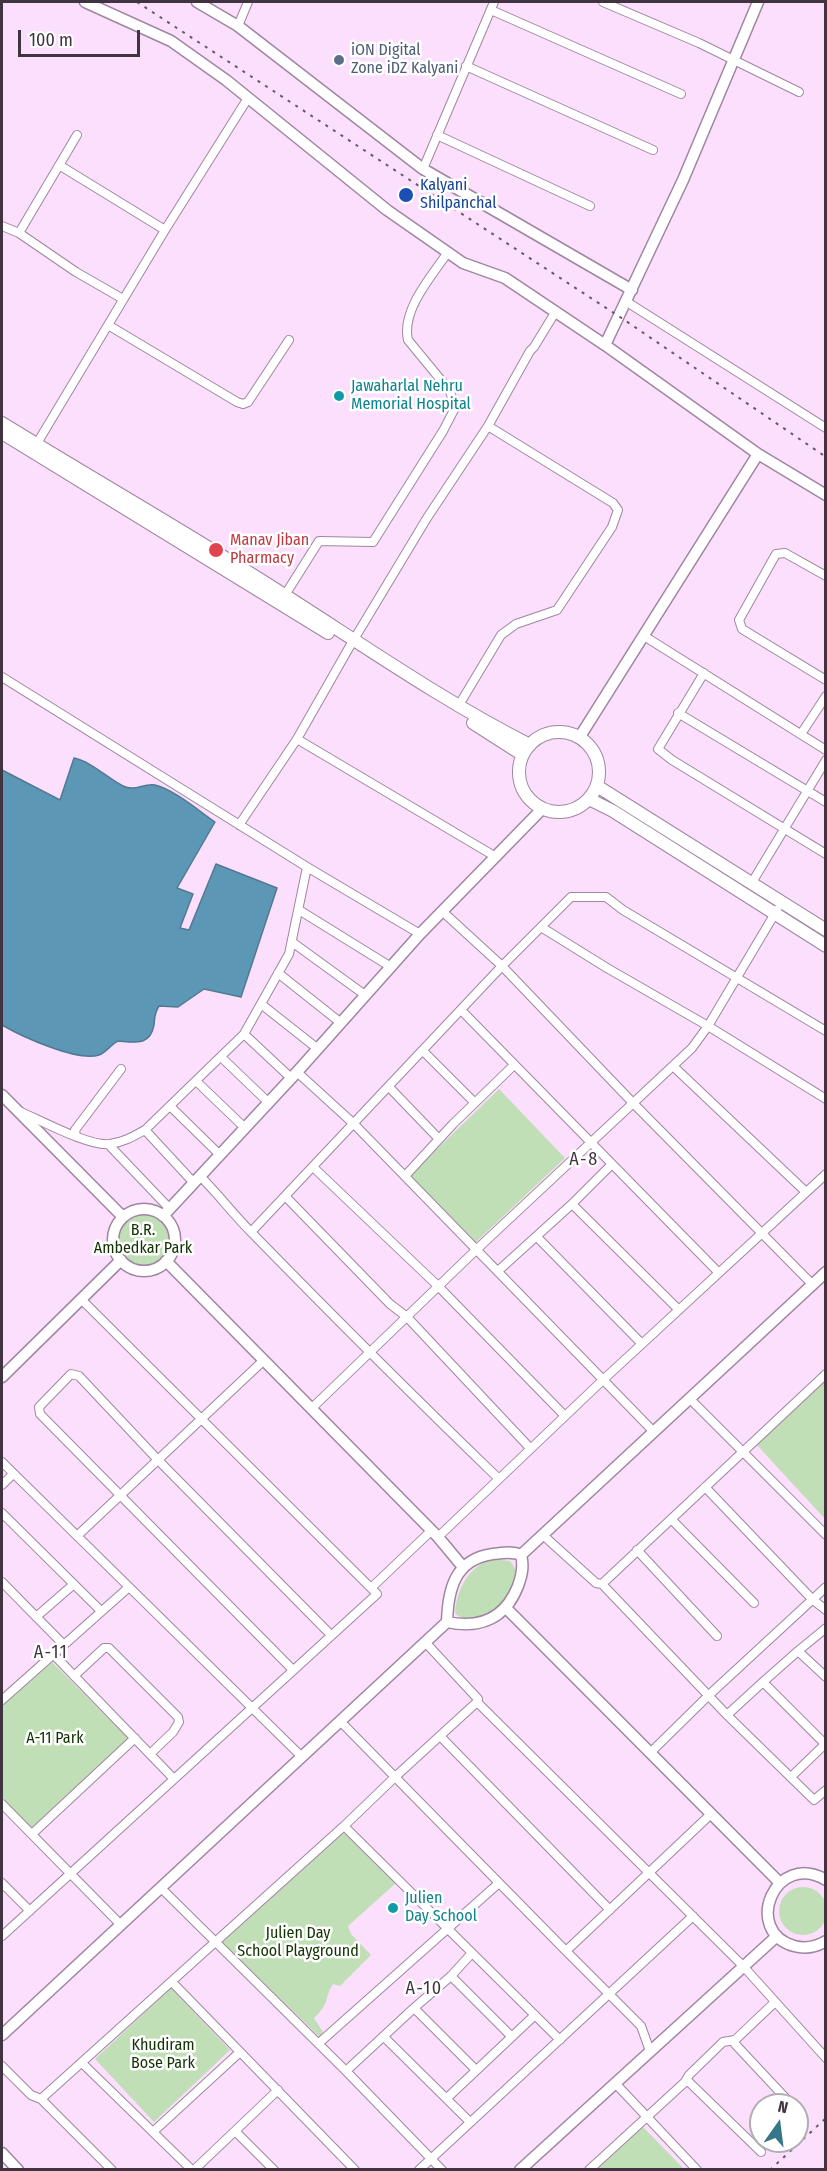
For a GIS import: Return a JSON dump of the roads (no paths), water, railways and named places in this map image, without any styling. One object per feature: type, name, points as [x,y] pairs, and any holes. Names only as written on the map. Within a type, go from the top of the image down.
[{"type":"main road","points":[[2,423],[285,595],[352,643],[459,705],[527,750]]},
{"type":"main road","points":[[2,434],[527,750]]},
{"type":"main road","points":[[552,733],[566,733],[588,744],[598,764],[599,775],[597,786],[589,799],[580,807],[556,812],[542,809],[532,802],[524,792],[520,780],[519,767],[527,750],[539,737],[552,733]]},
{"type":"main road","points":[[597,786],[752,884],[825,946]]},
{"type":"main road","points":[[589,799],[778,908],[825,930]]},
{"type":"street","points":[[85,2],[171,41],[248,98],[387,210],[463,263],[505,278],[605,345],[758,454],[825,495]]},
{"type":"street","points":[[197,2],[238,26],[423,169],[632,290]]},
{"type":"street","points":[[238,26],[248,2]]},
{"type":"street","points":[[603,2],[799,92]]},
{"type":"street","points":[[605,345],[683,180],[758,2]]},
{"type":"street","points":[[423,169],[492,6],[681,94]]},
{"type":"street","points":[[466,66],[653,150]]},
{"type":"street","points":[[36,445],[165,230],[248,98]]},
{"type":"street","points":[[19,233],[77,135]]},
{"type":"street","points":[[437,135],[590,206]]},
{"type":"street","points":[[59,165],[165,230]]},
{"type":"street","points":[[2,226],[19,233],[76,272],[123,299]]},
{"type":"street","points":[[285,595],[319,541],[373,542],[455,408],[450,392],[408,340],[406,330],[410,309],[448,252]]},
{"type":"street","points":[[627,302],[825,429]]},
{"type":"street","points":[[239,825],[297,739],[427,518],[488,426],[530,351],[556,311]]},
{"type":"street","points":[[108,325],[243,404],[248,402],[289,340]]},
{"type":"street","points":[[459,705],[501,634],[516,624],[556,610],[612,527],[618,510],[613,503],[488,426]]},
{"type":"street","points":[[579,738],[758,454]]},
{"type":"street","points":[[825,576],[785,553],[776,554],[739,620],[742,629],[825,680]]},
{"type":"street","points":[[644,636],[825,750]]},
{"type":"street","points":[[704,673],[657,749],[825,854]]},
{"type":"street","points":[[2,677],[307,867],[420,934]]},
{"type":"street","points":[[801,734],[825,696]]},
{"type":"street","points":[[678,714],[825,802]]},
{"type":"street","points":[[297,739],[495,857]]},
{"type":"street","points":[[752,884],[825,760]]},
{"type":"street","points":[[167,1213],[420,934],[542,809]]},
{"type":"street","points":[[17,1110],[76,1136],[108,1144],[128,1140],[145,1130],[244,1034],[289,954],[307,867]]},
{"type":"street","points":[[251,1232],[502,966],[571,897],[606,897],[623,910],[825,1031]]},
{"type":"street","points":[[312,1408],[476,1250],[692,1048],[708,1026],[778,908]]},
{"type":"street","points":[[299,910],[391,967]]},
{"type":"street","points":[[442,911],[502,966],[633,1103],[812,1284]]},
{"type":"street","points":[[541,927],[708,1026],[825,1100]]},
{"type":"street","points":[[292,942],[365,995]]},
{"type":"street","points":[[278,974],[340,1023]]},
{"type":"street","points":[[261,1004],[318,1049]]},
{"type":"street","points":[[461,1010],[719,1273]]},
{"type":"street","points":[[244,1034],[354,1124],[653,1431]]},
{"type":"street","points":[[423,1051],[475,1103]]},
{"type":"street","points":[[221,1057],[269,1102]]},
{"type":"street","points":[[405,1176],[514,1065]]},
{"type":"street","points":[[673,1066],[806,1192]]},
{"type":"street","points":[[76,1136],[75,1130],[121,1069]]},
{"type":"street","points":[[196,1081],[245,1128]]},
{"type":"street","points":[[389,1087],[439,1139]]},
{"type":"street","points":[[2,1095],[123,1217]]},
{"type":"street","points":[[170,1106],[220,1155]]},
{"type":"street","points":[[145,1130],[197,1180],[226,1202],[251,1232],[369,1353],[498,1478]]},
{"type":"street","points":[[108,1144],[167,1213],[175,1241],[166,1261],[152,1270],[129,1267],[114,1250],[113,1238],[116,1227],[123,1217],[132,1211],[143,1209],[167,1213]]},
{"type":"street","points":[[498,1271],[573,1204],[611,1165]]},
{"type":"street","points":[[314,1167],[438,1287],[565,1416]]},
{"type":"street","points":[[371,1588],[498,1478],[825,1174]]},
{"type":"street","points":[[285,1196],[390,1304],[407,1317],[530,1448]]},
{"type":"street","points":[[573,1204],[679,1310]]},
{"type":"street","points":[[537,1237],[642,1344]]},
{"type":"street","points":[[2,1377],[121,1260]]},
{"type":"street","points":[[166,1261],[435,1533],[463,1567]]},
{"type":"street","points":[[521,1555],[825,1272]]},
{"type":"street","points":[[2,1936],[377,1594],[81,1299]]},
{"type":"street","points":[[77,1536],[264,1360]]},
{"type":"street","points":[[293,1670],[40,1414],[39,1407],[71,1374],[79,1376],[158,1460],[331,1635]]},
{"type":"street","points":[[602,1584],[825,1374]]},
{"type":"street","points":[[689,1398],[825,1535]]},
{"type":"street","points":[[2,1462],[302,1757]]},
{"type":"street","points":[[2,1485],[13,1474]]},
{"type":"street","points":[[705,1486],[825,1610]]},
{"type":"street","points":[[3,1518],[101,1611]]},
{"type":"street","points":[[671,1519],[754,1603]]},
{"type":"street","points":[[544,1536],[596,1582],[602,1584],[727,1715],[814,1800],[825,1790]]},
{"type":"street","points":[[638,1550],[717,1636]]},
{"type":"street","points":[[2,2033],[447,1622],[447,1605],[456,1576],[463,1567],[471,1561],[488,1555],[514,1552],[521,1555]]},
{"type":"street","points":[[447,1622],[461,1625],[474,1624],[500,1615],[513,1600],[520,1582],[524,1565],[521,1555]]},
{"type":"street","points":[[2,1582],[63,1644]]},
{"type":"street","points":[[36,1617],[74,1584]]},
{"type":"street","points":[[2,1700],[129,1587]]},
{"type":"street","points":[[650,1753],[825,1587]]},
{"type":"street","points":[[506,1608],[780,1883]]},
{"type":"street","points":[[727,1715],[825,1628]]},
{"type":"street","points":[[425,1642],[478,1699],[477,1702],[743,1966],[825,2058]]},
{"type":"street","points":[[74,1676],[104,1648],[109,1648],[178,1717],[179,1722],[173,1732],[150,1754]]},
{"type":"street","points":[[798,1651],[825,1677]]},
{"type":"street","points":[[53,1654],[174,1779]]},
{"type":"street","points":[[763,1682],[825,1744],[791,1777]]},
{"type":"street","points":[[41,2099],[172,1983],[477,1702]]},
{"type":"street","points":[[340,1721],[641,2026],[650,2051]]},
{"type":"street","points":[[440,1736],[610,1910]]},
{"type":"street","points":[[32,1834],[135,1738]]},
{"type":"street","points":[[2,1804],[121,1925]]},
{"type":"street","points":[[566,1951],[711,1814]]},
{"type":"street","points":[[344,1826],[560,2040]]},
{"type":"street","points":[[825,1880],[818,1876],[805,1874],[792,1876],[780,1883],[771,1894],[767,1909],[770,1923],[777,1936],[789,1944],[802,1947],[816,1946],[825,1941]]},
{"type":"street","points":[[2,1883],[30,1911]]},
{"type":"street","points":[[320,2043],[499,1883]]},
{"type":"street","points":[[161,1888],[320,2043],[442,2169]]},
{"type":"street","points":[[419,2169],[693,1916]]},
{"type":"street","points":[[520,2169],[777,1936]]},
{"type":"street","points":[[346,2071],[452,1976],[472,1953]]},
{"type":"street","points":[[452,1976],[512,2037]]},
{"type":"street","points":[[172,1983],[355,2169]]},
{"type":"street","points":[[589,2169],[685,2082],[689,2075],[723,2042],[735,2040],[775,2002]]},
{"type":"street","points":[[414,2008],[476,2070]]},
{"type":"street","points":[[447,2098],[534,2015]]},
{"type":"street","points":[[384,2037],[470,2122]]},
{"type":"street","points":[[735,2040],[735,2044],[781,2093]]},
{"type":"street","points":[[154,2131],[240,2052]]},
{"type":"street","points":[[82,2063],[194,2169],[278,2090]]},
{"type":"street","points":[[2,2066],[31,2095],[41,2099],[112,2169]]},
{"type":"street","points":[[685,2082],[689,2082],[749,2140]]},
{"type":"street","points":[[615,2083],[697,2169]]},
{"type":"street","points":[[235,2131],[274,2169]]},
{"type":"street","points":[[2,2153],[18,2169]]},
{"type":"water","points":[[74,758],[87,763],[127,788],[151,785],[162,787],[215,822],[177,888],[193,894],[180,928],[189,930],[216,864],[277,888],[241,997],[204,989],[178,1007],[159,1006],[155,1013],[152,1032],[145,1040],[140,1042],[118,1041],[102,1054],[89,1056],[49,1047],[2,1025],[2,770],[60,800]]},
{"type":"railway","points":[[137,2],[620,317],[826,457]]},
{"type":"railway","points":[[770,2170],[826,2118]]},
{"type":"place","name":"iON Digital Zone iDZ Kalyani","points":[[339,60]]},
{"type":"place","name":"Kalyani Shilpanchal","points":[[406,195]]},
{"type":"place","name":"Jawaharlal Nehru Memorial Hospital","points":[[339,396]]},
{"type":"place","name":"Manav Jiban Pharmacy","points":[[216,550]]},
{"type":"place","name":"Julien Day School","points":[[393,1908]]},
{"type":"district","name":"A-8","points":[[584,1160]]},
{"type":"district","name":"A-11","points":[[51,1653]]},
{"type":"district","name":"A-10","points":[[424,1989]]},
{"type":"park label","name":"B.R. Ambedkar Park","points":[[143,1240]]},
{"type":"park label","name":"A-11 Park","points":[[55,1739]]},
{"type":"park label","name":"Julien Day School Playground","points":[[298,1943]]},
{"type":"park label","name":"Khudiram Bose Park","points":[[163,2055]]}]
